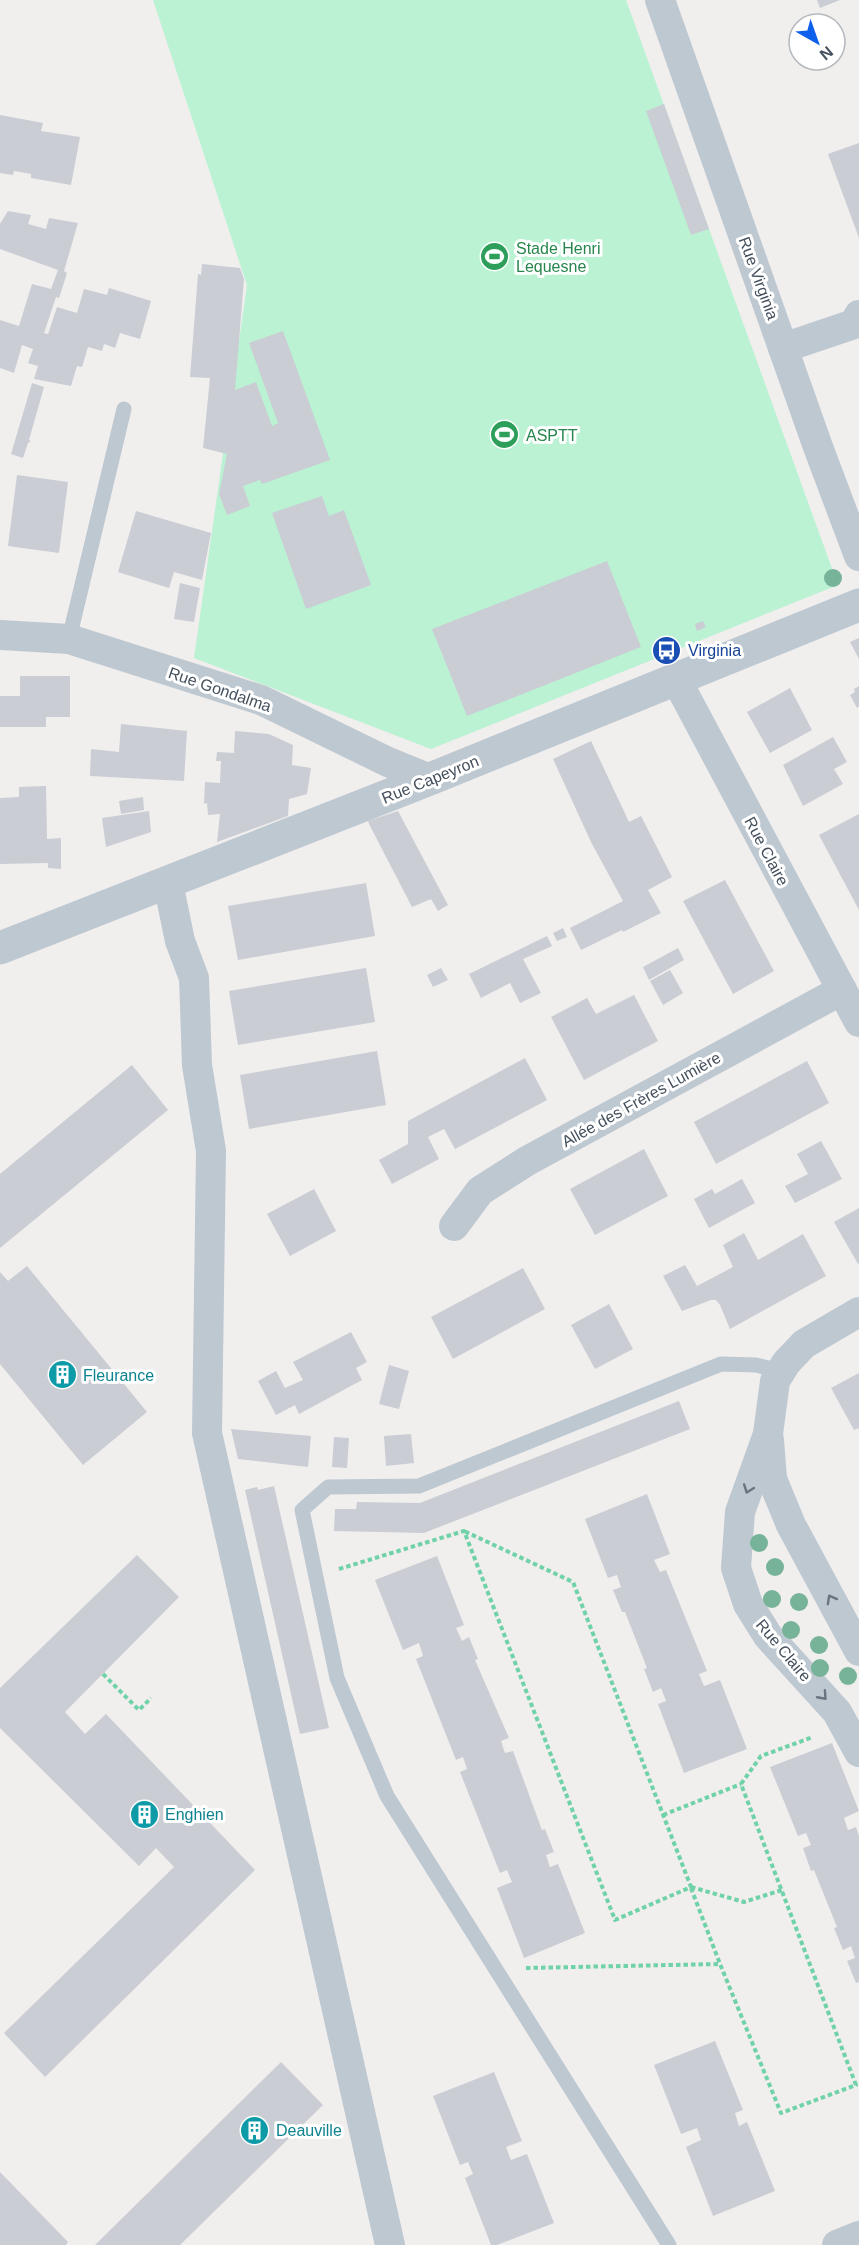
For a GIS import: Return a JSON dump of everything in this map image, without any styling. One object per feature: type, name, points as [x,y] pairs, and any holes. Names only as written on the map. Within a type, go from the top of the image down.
[{"type":"street","name":"Rue Virginia","points":[[660,0],[859,556]]},
{"type":"street","points":[[783,348],[857,322]]},
{"type":"street","name":"Rue Capeyron","points":[[0,948],[168,884],[859,605]]},
{"type":"street","name":"Rue Gondalma","points":[[0,635],[69,639],[261,700],[388,762],[430,779]]},
{"type":"street","name":"Rue Claire","points":[[676,679],[859,1022]]},
{"type":"street","points":[[168,884],[180,941],[194,978],[197,1065],[211,1151],[207,1433],[390,2245]]},
{"type":"street","name":"Allée des Frères Lumière","points":[[454,1226],[480,1191],[527,1161],[842,990]]},
{"type":"street","name":"Rue Claire","points":[[859,1312],[804,1344],[775,1381],[768,1434],[740,1512],[736,1568],[748,1604],[768,1636],[837,1712],[859,1752]]},
{"type":"street","name":"Rue Claire","points":[[768,1434],[772,1479],[790,1525],[859,1650]]},
{"type":"street","points":[[837,2245],[859,2236]]},
{"type":"lane","points":[[69,639],[123,409]]},
{"type":"lane","points":[[669,2245],[387,1796],[337,1678],[302,1510],[328,1487],[419,1486],[721,1364],[756,1365],[781,1371]]},
{"type":"path","points":[[331,1571],[464,1531],[573,1582],[720,1964],[781,2113],[856,2085],[741,1784]]},
{"type":"path","points":[[464,1531],[615,1920],[691,1887],[744,1902],[782,1890]]},
{"type":"path","points":[[103,1674],[139,1710],[151,1698]]},
{"type":"path","points":[[663,1815],[741,1784],[761,1756],[844,1725]]},
{"type":"path","points":[[516,1968],[720,1964]]},
{"type":"green space","name":"ASPTT","points":[[153,0],[626,0],[838,585],[431,749],[194,658],[247,285]]},
{"type":"building","points":[[817,0],[840,0],[820,8]]},
{"type":"building","points":[[664,104],[709,229],[691,235],[646,111]]},
{"type":"building","points":[[0,115],[43,123],[41,131],[80,137],[71,185],[31,178],[31,174],[14,171],[13,175],[0,173]]},
{"type":"building","points":[[859,143],[859,238],[828,154]]},
{"type":"building","points":[[8,211],[31,215],[28,224],[46,229],[49,218],[78,223],[64,271],[67,273],[44,333],[48,334],[57,307],[77,313],[84,289],[107,295],[109,288],[151,301],[140,339],[120,333],[115,348],[104,344],[102,351],[88,347],[82,367],[77,366],[71,386],[34,379],[38,366],[28,363],[33,349],[22,345],[14,373],[0,368],[0,320],[19,326],[32,284],[51,289],[58,270],[0,249],[0,224]]},
{"type":"building","points":[[202,264],[240,268],[244,279],[235,390],[256,382],[272,426],[278,423],[249,343],[283,331],[330,460],[262,484],[260,480],[243,486],[250,506],[227,515],[219,494],[227,454],[203,448],[210,378],[190,377],[198,274],[201,275]]},
{"type":"building","points":[[32,383],[44,387],[29,440],[31,441],[28,443],[23,458],[11,454]]},
{"type":"building","points":[[17,475],[68,482],[59,553],[8,546]]},
{"type":"building","points":[[322,496],[329,516],[344,510],[371,585],[306,609],[272,513]]},
{"type":"building","points":[[136,511],[211,533],[202,580],[174,572],[169,588],[118,572]]},
{"type":"building","points":[[607,561],[641,647],[467,716],[432,629]]},
{"type":"building","points":[[180,583],[200,588],[194,622],[174,619]]},
{"type":"building","points":[[703,621],[706,627],[697,631],[695,624]]},
{"type":"building","points":[[859,638],[859,659],[850,642]]},
{"type":"building","points":[[20,676],[70,676],[70,717],[46,717],[46,727],[0,727],[0,696],[20,696]]},
{"type":"building","points":[[859,686],[859,706],[857,708],[850,695]]},
{"type":"building","points":[[790,688],[812,730],[770,753],[747,712]]},
{"type":"building","points":[[121,724],[187,731],[184,781],[90,776],[91,749],[119,752]]},
{"type":"building","points":[[235,731],[269,734],[293,745],[292,765],[311,768],[307,794],[289,799],[288,816],[217,842],[220,814],[208,815],[207,803],[204,804],[205,782],[220,783],[221,761],[216,761],[217,752],[234,753]]},
{"type":"building","points":[[833,737],[847,762],[834,769],[843,784],[803,806],[783,765]]},
{"type":"building","points":[[591,741],[629,822],[641,816],[672,877],[648,890],[661,913],[581,950],[570,928],[623,901],[591,842],[553,759]]},
{"type":"building","points":[[46,786],[47,839],[61,838],[61,869],[48,868],[48,863],[0,864],[0,798],[19,797],[19,787]]},
{"type":"building","points":[[143,797],[144,810],[121,814],[119,801]]},
{"type":"building","points":[[149,811],[151,832],[106,847],[102,818]]},
{"type":"building","points":[[398,811],[448,905],[438,911],[431,899],[412,907],[369,824],[368,821]]},
{"type":"building","points":[[859,814],[859,910],[819,835]]},
{"type":"building","points":[[725,880],[774,971],[733,994],[683,901]]},
{"type":"building","points":[[366,883],[375,936],[238,960],[228,906]]},
{"type":"building","points":[[563,928],[567,937],[557,941],[553,933]]},
{"type":"building","points":[[547,936],[552,946],[523,959],[541,993],[520,1003],[510,983],[481,998],[469,974]]},
{"type":"building","points":[[678,948],[684,960],[649,980],[643,967]]},
{"type":"building","points":[[366,968],[375,1022],[238,1045],[229,991]]},
{"type":"building","points":[[441,968],[448,980],[433,987],[427,975]]},
{"type":"building","points":[[670,970],[683,993],[663,1005],[650,981]]},
{"type":"building","points":[[634,995],[658,1041],[584,1080],[551,1017],[587,998],[596,1014]]},
{"type":"building","points":[[377,1051],[386,1105],[249,1129],[240,1075]]},
{"type":"building","points":[[525,1058],[547,1100],[455,1149],[444,1129],[428,1137],[439,1159],[392,1184],[379,1160],[408,1144],[408,1121]]},
{"type":"building","points":[[807,1061],[829,1103],[716,1164],[694,1122]]},
{"type":"building","points":[[132,1065],[168,1110],[0,1248],[0,1174]]},
{"type":"building","points":[[821,1141],[842,1179],[795,1203],[785,1186],[808,1174],[797,1154]]},
{"type":"building","points":[[644,1149],[668,1196],[595,1235],[570,1189]]},
{"type":"building","points":[[742,1179],[755,1203],[709,1228],[694,1199],[712,1189],[715,1194]]},
{"type":"building","points":[[314,1189],[336,1231],[290,1256],[267,1214]]},
{"type":"building","points":[[859,1208],[859,1263],[858,1264],[834,1222]]},
{"type":"building","points":[[744,1233],[758,1260],[803,1234],[826,1276],[730,1329],[716,1300],[682,1311],[663,1276],[685,1265],[697,1286],[733,1267],[723,1245]]},
{"type":"building","name":"Fleurance","points":[[27,1266],[147,1412],[83,1465],[0,1364],[0,1272],[8,1281]]},
{"type":"building","points":[[523,1268],[545,1309],[453,1359],[431,1317]]},
{"type":"building","points":[[609,1304],[633,1349],[595,1369],[571,1325]]},
{"type":"building","points":[[351,1332],[367,1362],[356,1368],[362,1380],[299,1414],[295,1405],[276,1415],[258,1381],[276,1371],[285,1388],[303,1380],[293,1362]]},
{"type":"building","points":[[389,1365],[409,1371],[399,1409],[379,1404]]},
{"type":"building","points":[[859,1373],[859,1428],[854,1430],[831,1388]]},
{"type":"building","points":[[679,1401],[690,1429],[424,1533],[334,1531],[335,1509],[356,1509],[357,1502],[420,1503]]},
{"type":"building","points":[[231,1429],[311,1436],[308,1467],[238,1459]]},
{"type":"building","points":[[411,1434],[414,1463],[386,1466],[384,1436]]},
{"type":"building","points":[[334,1437],[349,1438],[347,1468],[332,1467]]},
{"type":"building","points":[[274,1486],[329,1728],[300,1734],[245,1490]]},
{"type":"building","points":[[647,1494],[670,1554],[654,1560],[660,1572],[666,1570],[707,1671],[699,1674],[704,1686],[720,1680],[747,1749],[684,1773],[658,1704],[666,1701],[661,1688],[653,1692],[644,1669],[647,1668],[625,1612],[622,1612],[613,1590],[621,1587],[617,1575],[608,1578],[585,1519]]},
{"type":"building","name":"Enghien","points":[[137,1555],[179,1597],[65,1712],[85,1734],[106,1714],[255,1870],[45,2077],[4,2033],[174,1867],[156,1848],[139,1866],[0,1728],[0,1688]]},
{"type":"building","points":[[437,1556],[464,1625],[456,1628],[462,1641],[469,1637],[478,1659],[475,1660],[509,1738],[501,1741],[505,1753],[513,1751],[542,1830],[545,1829],[554,1852],[546,1855],[550,1867],[558,1864],[585,1933],[524,1958],[497,1888],[512,1882],[507,1870],[500,1873],[460,1772],[467,1769],[463,1757],[456,1760],[416,1659],[423,1656],[419,1643],[403,1650],[375,1580]]},
{"type":"building","points":[[832,1743],[859,1811],[844,1818],[848,1830],[856,1827],[859,1836],[859,1982],[856,1983],[847,1961],[855,1958],[851,1946],[843,1950],[834,1928],[837,1927],[803,1848],[811,1845],[806,1833],[798,1836],[770,1767]]},
{"type":"building","points":[[715,2041],[743,2110],[735,2113],[739,2126],[747,2122],[775,2191],[713,2216],[686,2147],[701,2140],[697,2128],[681,2134],[654,2065]]},
{"type":"building","name":"Deauville","points":[[281,2062],[323,2105],[180,2245],[95,2245]]},
{"type":"building","points":[[494,2072],[522,2141],[506,2147],[511,2160],[527,2154],[554,2223],[497,2245],[491,2245],[465,2178],[473,2174],[468,2162],[460,2165],[433,2096]]},
{"type":"building","points":[[0,2172],[68,2242],[66,2245],[0,2245]]},
{"type":"place","name":"Stade Henri Lequesne","points":[[495,257]]},
{"type":"place","name":"ASPTT","points":[[505,435]]},
{"type":"place","name":"Virginia","points":[[667,650]]},
{"type":"place","name":"Fleurance","points":[[62,1375]]},
{"type":"place","name":"Enghien","points":[[144,1814]]},
{"type":"place","name":"Deauville","points":[[255,2130]]}]
